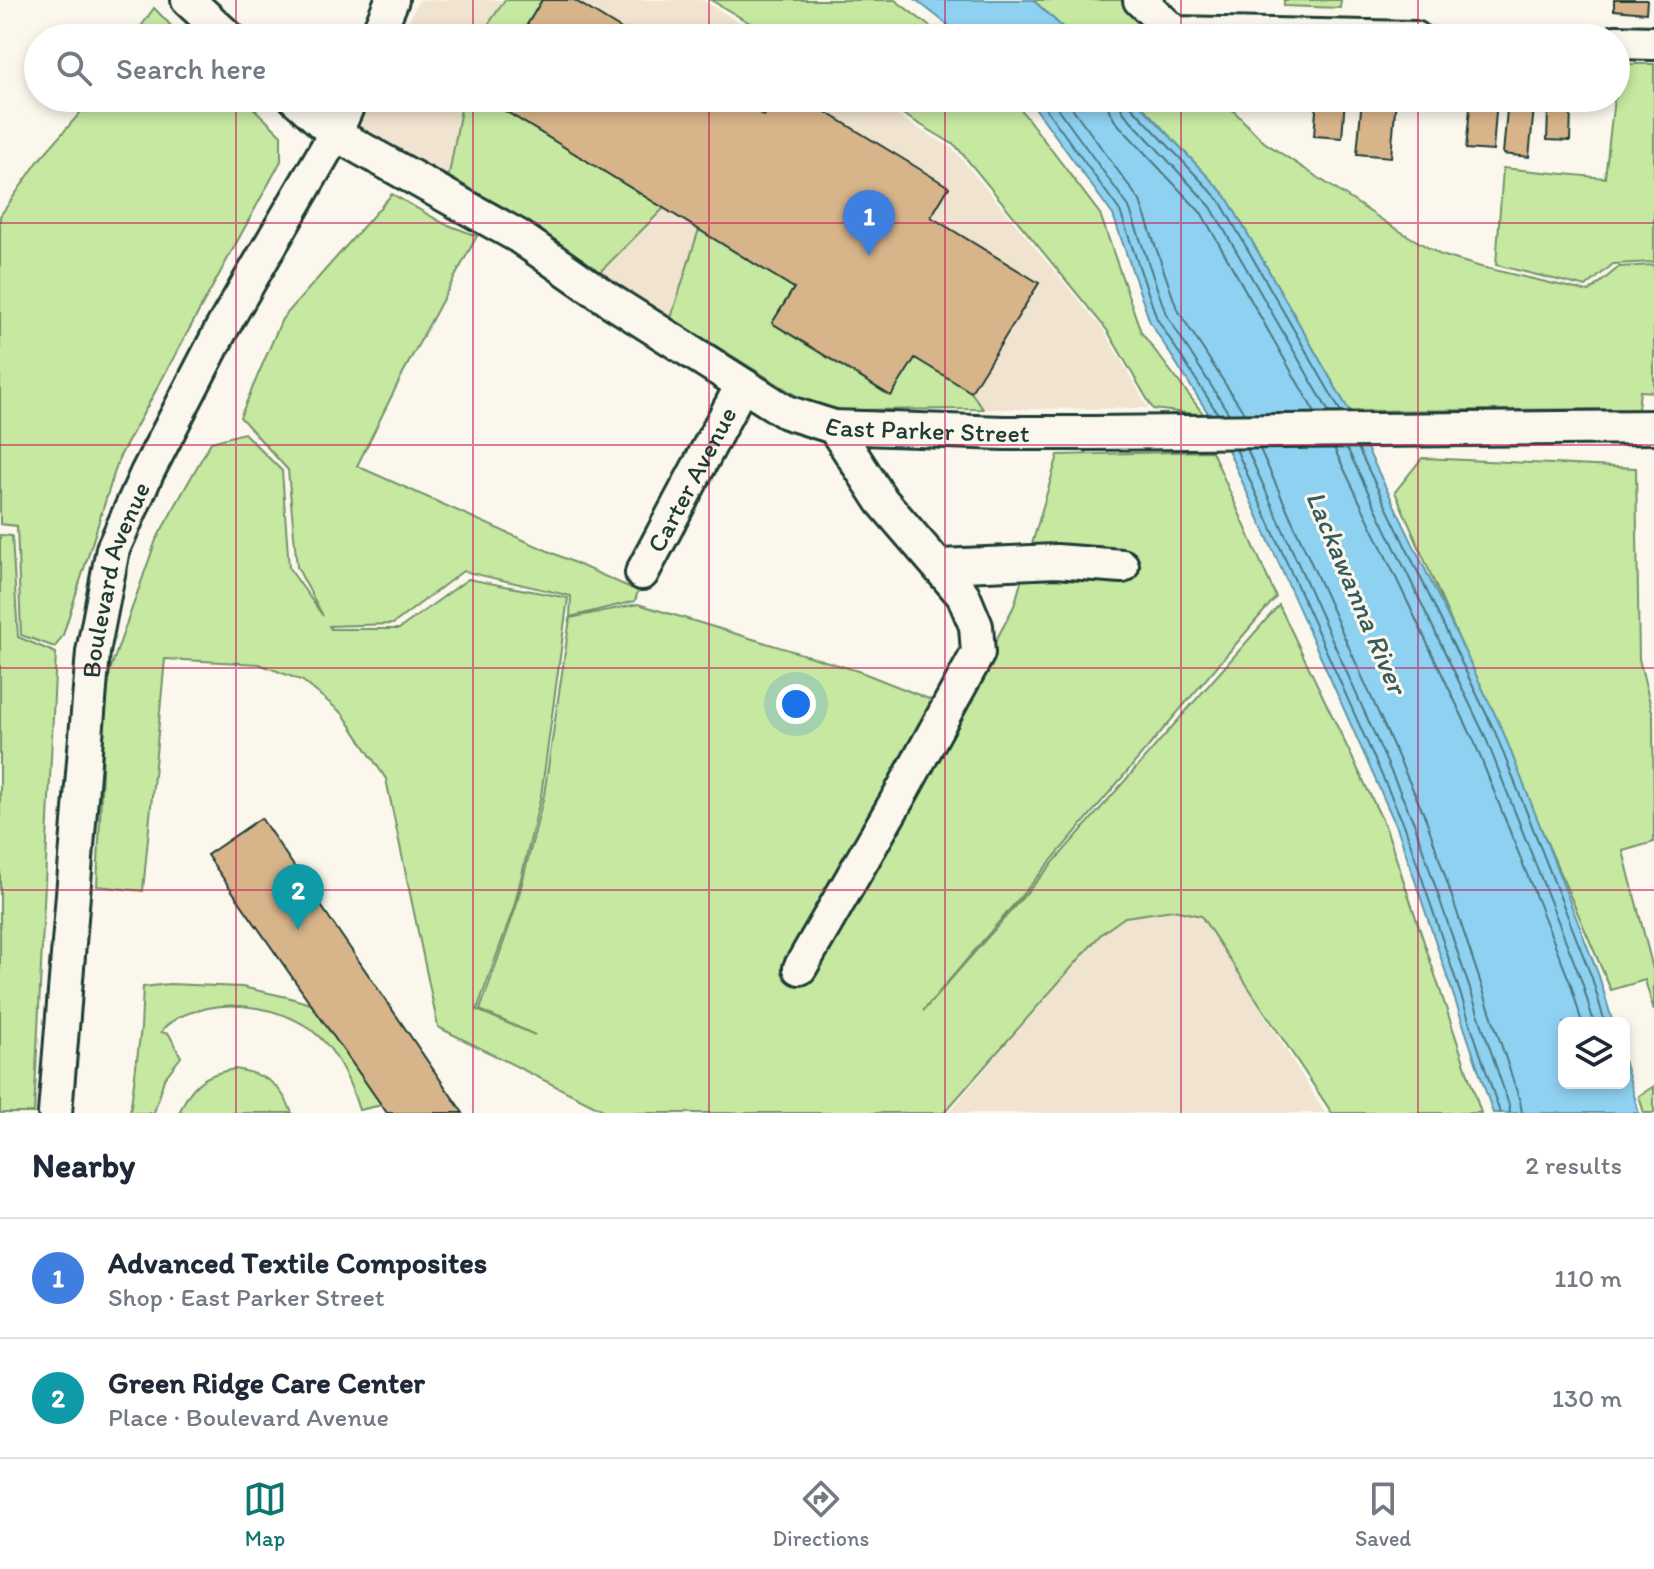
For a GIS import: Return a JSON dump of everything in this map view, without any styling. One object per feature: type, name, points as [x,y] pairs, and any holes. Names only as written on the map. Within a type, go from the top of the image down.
[{"type":"street","points":[[188,0],[214,24]]},
{"type":"street","points":[[382,24],[392,0]]},
{"type":"street","points":[[1140,0],[1165,24]]},
{"type":"street","points":[[1630,42],[1654,43]]},
{"type":"street","name":"East Parker Street","points":[[311,112],[335,134],[518,236],[611,301],[786,412],[834,427],[1004,433],[1654,427]]},
{"type":"street","name":"Boulevard Avenue","points":[[55,1113],[93,652],[113,549],[147,473],[221,330],[345,112]]},
{"type":"street","name":"Carter Avenue","points":[[642,573],[742,385]]},
{"type":"street","points":[[800,968],[978,653],[976,626],[963,595],[882,501],[834,427]]},
{"type":"street","points":[[940,566],[1056,561],[1122,566]]},
{"type":"shaded area","points":[[419,0],[702,0],[742,24],[408,24]]},
{"type":"shaded area","points":[[366,112],[891,112],[953,149],[1105,332],[1148,408],[833,410],[805,401],[360,126]]},
{"type":"shaded area","points":[[1173,910],[1201,916],[1325,1113],[948,1113],[1101,934],[1125,917]]},
{"type":"green space","points":[[505,0],[542,0],[527,24],[489,24]]},
{"type":"green space","points":[[711,0],[895,0],[927,24],[751,24]]},
{"type":"green space","points":[[1033,0],[1124,0],[1148,24],[1059,24]]},
{"type":"green space","points":[[1284,0],[1341,0],[1340,8],[1284,6]]},
{"type":"green space","points":[[154,8],[169,24],[143,24]]},
{"type":"green space","points":[[1630,64],[1654,64],[1654,262],[1613,264],[1586,287],[1496,265],[1503,168],[1605,178],[1612,112],[1630,112]]},
{"type":"green space","points":[[81,112],[257,112],[281,135],[281,161],[119,458],[63,635],[55,647],[21,635],[17,526],[0,524],[0,216],[39,160]]},
{"type":"green space","points":[[460,112],[507,112],[664,208],[600,275],[448,180]]},
{"type":"green space","points":[[899,112],[1023,112],[1100,214],[1141,332],[1204,415],[1153,409],[1107,330],[956,146]]},
{"type":"green space","points":[[1147,112],[1235,112],[1264,142],[1441,255],[1589,292],[1619,267],[1654,265],[1654,392],[1640,391],[1638,409],[1349,411],[1226,196]]},
{"type":"green space","points":[[392,194],[443,223],[477,236],[357,466],[638,591],[635,601],[570,617],[571,596],[463,571],[393,624],[329,626],[331,629],[399,629],[468,579],[568,598],[541,796],[514,907],[477,1010],[535,1035],[480,1010],[516,907],[544,795],[570,618],[638,604],[861,672],[959,711],[1014,606],[1058,455],[1212,451],[1276,597],[923,1011],[1279,605],[1386,828],[1481,1113],[1332,1113],[1201,916],[1173,910],[1125,917],[1101,934],[944,1113],[609,1113],[438,1027],[386,779],[343,714],[303,681],[259,664],[165,659],[143,891],[97,886],[106,682],[156,540],[211,442],[244,433],[282,471],[289,568],[323,616],[297,567],[288,470],[240,417],[282,319]]},
{"type":"green space","points":[[699,229],[794,288],[773,324],[890,396],[915,358],[971,392],[983,409],[833,410],[805,401],[671,318]]},
{"type":"green space","points":[[1422,458],[1636,468],[1639,659],[1653,715],[1654,842],[1623,851],[1654,973],[1654,1011],[1645,980],[1611,990],[1395,492]]},
{"type":"green space","points":[[0,535],[12,536],[18,637],[56,653],[34,1113],[0,1113]]},
{"type":"green space","points":[[169,984],[242,987],[311,1004],[382,1105],[359,1110],[335,1056],[312,1030],[278,1013],[227,1005],[188,1013],[165,1027],[161,1032],[169,1034],[181,1057],[164,1079],[154,1113],[130,1113],[143,987]]},
{"type":"green space","points":[[235,1069],[271,1082],[283,1095],[292,1113],[179,1113],[188,1095],[200,1082]]},
{"type":"green space","points":[[1654,1086],[1654,1113],[1644,1113],[1639,1096]]},
{"type":"water","points":[[916,0],[1033,0],[1059,24],[947,24]]},
{"type":"water","name":"Lackawanna River","points":[[1038,112],[1147,112],[1226,196],[1349,411],[1502,729],[1599,976],[1611,1017],[1558,1017],[1558,1089],[1630,1089],[1630,1081],[1639,1113],[1493,1113],[1398,830],[1220,432],[1150,322],[1113,215]]},
{"type":"building","points":[[542,0],[574,0],[613,24],[527,24]]},
{"type":"building","points":[[1614,0],[1647,0],[1646,13],[1614,10]]},
{"type":"building","points":[[507,112],[757,112],[764,116],[766,112],[826,112],[949,187],[931,217],[1039,283],[971,392],[915,358],[891,396],[772,323],[794,288]]},
{"type":"building","points":[[1316,112],[1344,112],[1342,138],[1314,136]]},
{"type":"building","points":[[1361,112],[1395,112],[1391,157],[1357,154]]},
{"type":"building","points":[[1470,112],[1496,112],[1493,151],[1466,149]]},
{"type":"building","points":[[1507,112],[1534,112],[1529,157],[1503,154]]},
{"type":"building","points":[[1548,112],[1571,112],[1570,141],[1547,140]]},
{"type":"building","points":[[261,818],[463,1113],[387,1113],[207,855]]},
{"type":"place","name":"Advanced Textile Composites","points":[[869,256]]},
{"type":"place","name":"Green Ridge Care Center","points":[[298,930]]}]
